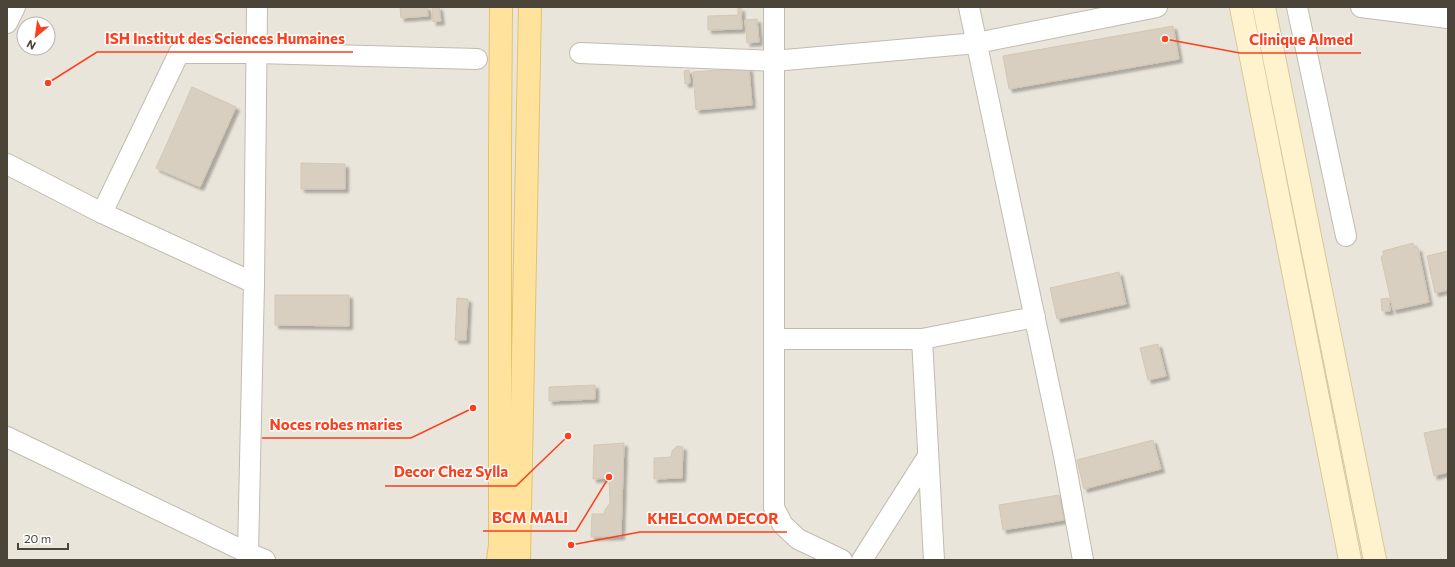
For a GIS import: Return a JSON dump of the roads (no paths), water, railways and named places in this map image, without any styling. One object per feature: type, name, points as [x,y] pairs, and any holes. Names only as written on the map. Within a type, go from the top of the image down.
[{"type":"main road","points":[[519,560],[530,7]]},
{"type":"main road","points":[[496,555],[500,13]]},
{"type":"street","points":[[7,23],[15,7]]},
{"type":"street","points":[[7,437],[256,556],[254,283],[257,7]]},
{"type":"street","points":[[774,7],[774,508],[783,525],[798,539],[842,560]]},
{"type":"street","points":[[969,7],[1064,456],[1083,560]]},
{"type":"street","points":[[580,53],[774,61],[977,43],[1157,7]]},
{"type":"street","points":[[1241,7],[1350,560]]},
{"type":"street","points":[[1264,7],[1375,560]]},
{"type":"street","points":[[1297,7],[1346,236]]},
{"type":"street","points":[[1361,7],[1448,18]]},
{"type":"street","points":[[102,213],[179,53],[257,53],[477,59]]},
{"type":"street","points":[[7,164],[102,213],[254,283]]},
{"type":"street","points":[[774,339],[922,339],[1034,317]]},
{"type":"street","points":[[922,339],[934,560]]},
{"type":"street","points":[[862,560],[928,456]]},
{"type":"place","name":"Clinique Almed","points":[[1165,39]]},
{"type":"place","name":"ISH Institut des Sciences Humaines","points":[[48,83]]},
{"type":"place","name":"Noces robes maries","points":[[473,408]]},
{"type":"place","name":"Decor Chez Sylla","points":[[568,436]]},
{"type":"place","name":"BCM MALI","points":[[609,477]]},
{"type":"place","name":"KHELCOM DECOR","points":[[571,545]]}]
